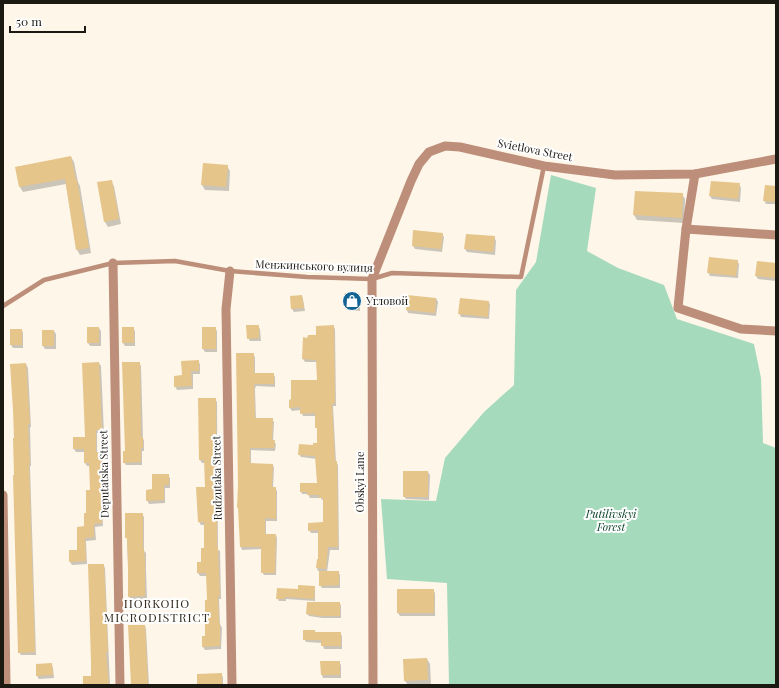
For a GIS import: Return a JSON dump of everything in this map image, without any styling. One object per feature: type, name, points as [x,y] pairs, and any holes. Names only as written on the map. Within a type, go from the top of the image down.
[{"type":"street","name":"Svietlova Street","points":[[372,279],[418,164],[429,152],[445,146],[460,147],[544,166],[614,175],[696,174],[776,159]]},
{"type":"street","points":[[696,174],[686,228],[678,308],[741,329],[776,331]]},
{"type":"street","points":[[686,228],[776,235]]},
{"type":"street","name":"Deputatska Street","points":[[113,263],[120,685]]},
{"type":"street","name":"Rudzutaka Street","points":[[230,271],[226,309],[232,685]]},
{"type":"street","name":"Obskyi Lane","points":[[372,279],[372,685]]},
{"type":"street","points":[[3,495],[6,685]]},
{"type":"lane","name":"Менжинського вулиця","points":[[3,306],[44,280],[113,263],[175,261],[230,271],[307,277],[372,279],[392,273],[521,277],[544,166]]},
{"type":"green space","name":"Putilivskyi Forest","points":[[551,175],[596,188],[587,251],[618,268],[664,285],[677,319],[754,344],[761,378],[763,443],[776,448],[776,685],[449,685],[447,583],[387,579],[381,499],[436,501],[445,458],[484,412],[514,385],[516,290],[536,262]]},
{"type":"building","points":[[71,156],[77,180],[89,248],[76,250],[65,179],[19,187],[15,167]]},
{"type":"building","points":[[203,163],[228,165],[226,187],[201,185]]},
{"type":"building","points":[[112,180],[119,219],[104,222],[97,182]]},
{"type":"building","points":[[711,181],[740,183],[738,199],[709,196]]},
{"type":"building","points":[[765,185],[776,186],[776,202],[763,201]]},
{"type":"building","points":[[635,191],[683,193],[682,218],[633,215]]},
{"type":"building","points":[[413,230],[443,233],[441,249],[412,246]]},
{"type":"building","points":[[466,234],[495,236],[493,252],[464,249]]},
{"type":"building","points":[[709,257],[738,260],[736,276],[707,273]]},
{"type":"building","points":[[757,261],[776,263],[776,278],[755,276]]},
{"type":"building","points":[[345,293],[359,294],[358,308],[344,307]]},
{"type":"building","points":[[302,295],[304,308],[291,309],[290,296]]},
{"type":"building","points":[[407,295],[436,298],[435,313],[406,310]]},
{"type":"building","points":[[460,298],[489,301],[488,317],[458,314]]},
{"type":"building","points":[[246,325],[259,325],[259,338],[247,339]]},
{"type":"building","points":[[334,325],[335,403],[332,404],[335,461],[337,461],[338,547],[328,547],[326,569],[316,568],[318,559],[318,530],[308,531],[308,523],[323,522],[323,498],[319,498],[319,495],[307,495],[307,492],[300,492],[300,483],[317,483],[315,456],[298,455],[299,444],[313,445],[313,443],[317,443],[315,413],[300,414],[300,407],[289,408],[289,400],[291,399],[291,380],[317,380],[316,360],[302,359],[303,337],[307,338],[308,335],[316,335],[316,326]]},
{"type":"building","points":[[87,327],[99,327],[99,343],[87,343]]},
{"type":"building","points":[[122,327],[134,327],[134,343],[122,343]]},
{"type":"building","points":[[202,327],[216,327],[216,349],[202,349]]},
{"type":"building","points":[[10,329],[22,329],[22,345],[10,345]]},
{"type":"building","points":[[42,330],[54,330],[54,346],[42,346]]},
{"type":"building","points":[[236,353],[254,353],[254,373],[274,373],[274,384],[254,385],[255,418],[273,418],[272,440],[275,440],[274,448],[250,448],[250,463],[273,464],[272,487],[276,487],[276,519],[265,518],[265,534],[276,534],[275,573],[261,573],[261,547],[240,547],[237,508]]},
{"type":"building","points":[[199,360],[199,371],[191,371],[192,386],[174,387],[174,376],[182,375],[181,361]]},
{"type":"building","points":[[99,362],[102,430],[96,430],[96,452],[102,452],[102,476],[104,476],[103,500],[101,500],[102,523],[94,524],[94,537],[85,538],[86,561],[69,562],[69,550],[77,550],[77,527],[84,526],[84,513],[86,513],[86,490],[90,490],[89,463],[84,463],[84,449],[73,449],[73,437],[85,437],[82,363]]},
{"type":"building","points":[[122,362],[140,362],[141,437],[143,437],[141,462],[123,463],[123,451],[125,451]]},
{"type":"building","points":[[26,363],[30,424],[28,424],[35,652],[18,653],[13,475],[14,438],[10,364]]},
{"type":"building","points":[[198,398],[216,398],[217,547],[220,596],[218,597],[220,646],[202,647],[202,636],[205,636],[205,600],[207,600],[206,573],[197,573],[197,562],[201,562],[201,548],[204,548],[204,522],[198,522],[196,487],[205,487],[204,460],[199,460]]},
{"type":"building","points":[[403,471],[428,471],[428,497],[403,497]]},
{"type":"building","points":[[152,474],[169,474],[169,485],[164,485],[164,500],[146,501],[146,490],[152,489]]},
{"type":"building","points":[[125,513],[143,513],[145,596],[128,597],[128,561],[127,538],[125,538]]},
{"type":"building","points":[[88,564],[104,564],[108,652],[106,652],[109,685],[83,685],[83,676],[91,676]]},
{"type":"building","points":[[319,571],[339,571],[339,585],[319,586]]},
{"type":"building","points":[[298,585],[315,586],[314,599],[285,597],[285,599],[276,599],[277,588],[298,589]]},
{"type":"building","points":[[397,589],[434,589],[434,613],[397,613]]},
{"type":"building","points":[[307,602],[340,602],[340,616],[306,614]]},
{"type":"building","points":[[128,625],[145,625],[148,685],[131,685]]},
{"type":"building","points":[[303,630],[315,630],[315,632],[341,632],[341,646],[321,646],[321,640],[303,640]]},
{"type":"building","points":[[427,658],[428,680],[404,681],[403,659]]},
{"type":"building","points":[[320,661],[340,661],[340,675],[321,675]]},
{"type":"building","points":[[52,663],[53,675],[36,676],[36,664]]},
{"type":"building","points":[[222,673],[222,685],[197,685],[197,674]]},
{"type":"place","name":"Угловой","points":[[352,301]]},
{"type":"district","name":"HORKOHO MICRODISTRICT","points":[[157,611]]}]
